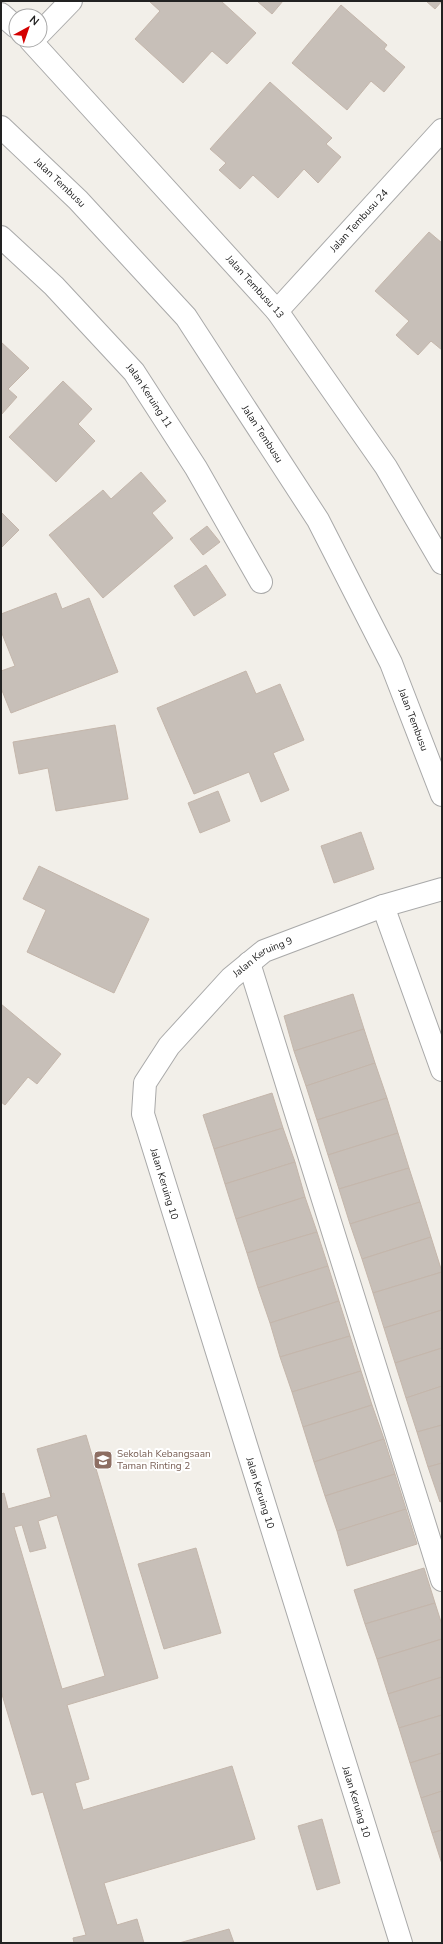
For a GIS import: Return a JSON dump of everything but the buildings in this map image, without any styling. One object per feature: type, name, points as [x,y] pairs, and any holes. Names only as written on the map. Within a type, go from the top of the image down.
[{"type":"street","points":[[48,25],[71,1]]},
{"type":"street","name":"Jalan Tembusu 13","points":[[42,48],[277,311],[386,466],[442,563]]},
{"type":"street","name":"Jalan Tembusu","points":[[1,127],[78,200],[186,318],[318,520],[391,663],[442,794]]},
{"type":"street","name":"Jalan Tembusu 24","points":[[277,311],[442,130]]},
{"type":"street","name":"Jalan Keruing 11","points":[[1,237],[54,286],[134,372],[196,468],[260,582]]},
{"type":"street","name":"Jalan Keruing 9","points":[[169,1046],[231,978],[264,951],[383,906],[442,889]]},
{"type":"street","points":[[383,906],[442,1070]]},
{"type":"street","points":[[249,963],[442,1580]]},
{"type":"street","name":"Jalan Keruing 10","points":[[169,1046],[145,1083],[143,1114],[400,1943]]},
{"type":"place","name":"Sekolah Kebangsaan Taman Rinting 2","points":[[103,1460]]}]
